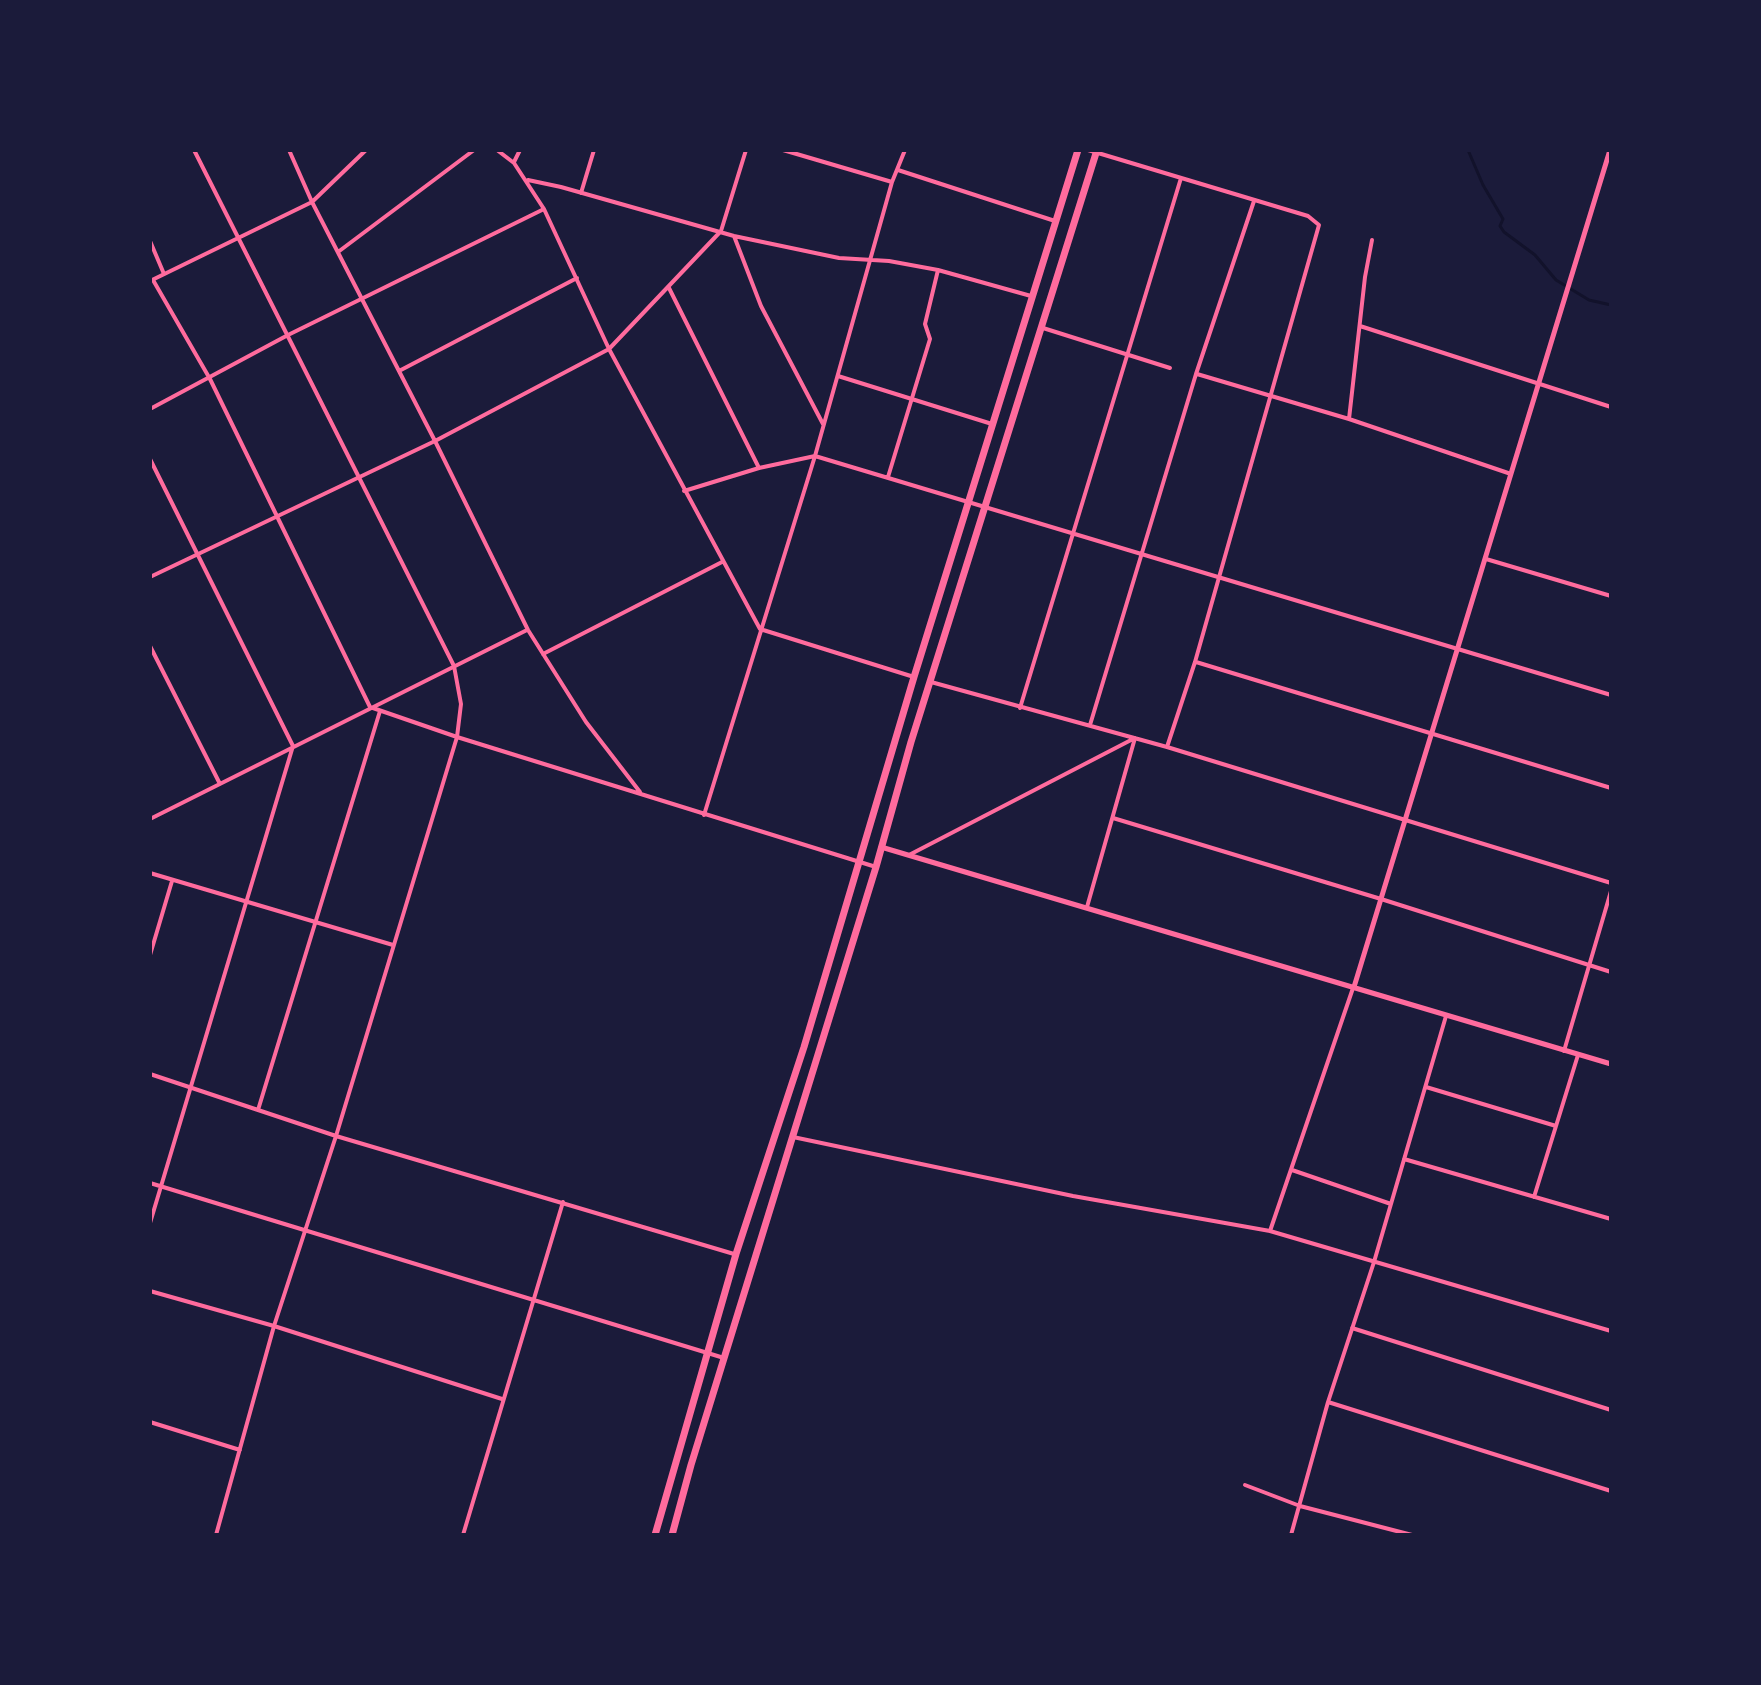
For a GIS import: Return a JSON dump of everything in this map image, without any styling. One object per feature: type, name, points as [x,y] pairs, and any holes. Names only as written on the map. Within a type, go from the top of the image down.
[{"type":"highway","points":[[655,1535],[736,1254],[804,1047],[914,677],[1078,150]]},
{"type":"highway","points":[[672,1535],[1093,151]]},
{"type":"street","points":[[194,150],[454,666],[461,704],[457,737],[336,1136],[274,1326],[217,1534],[228,1535]]},
{"type":"street","points":[[289,150],[312,202],[528,630],[586,722],[641,793]]},
{"type":"street","points":[[366,150],[312,202],[151,280],[210,379],[370,707],[876,867]]},
{"type":"street","points":[[338,252],[474,150]]},
{"type":"street","points":[[497,150],[514,163],[544,209],[609,349],[760,629],[914,677]]},
{"type":"street","points":[[514,163],[520,150]]},
{"type":"street","points":[[581,193],[594,150]]},
{"type":"street","points":[[150,577],[435,441],[609,349],[721,231],[746,150]]},
{"type":"street","points":[[783,150],[892,182]]},
{"type":"street","points":[[704,815],[815,456],[892,182],[905,150]]},
{"type":"street","points":[[1270,1231],[1354,987],[1610,150]]},
{"type":"street","points":[[1093,151],[1308,216],[1319,225],[1195,662],[1167,747]]},
{"type":"street","points":[[898,170],[1055,221]]},
{"type":"street","points":[[1020,708],[1181,177]]},
{"type":"street","points":[[526,180],[734,236],[839,258],[870,259],[938,270],[1031,296]]},
{"type":"street","points":[[1090,725],[1196,374],[1254,201]]},
{"type":"street","points":[[150,409],[288,335],[544,209]]},
{"type":"street","points":[[734,236],[761,306],[823,424]]},
{"type":"street","points":[[1349,419],[1372,240]]},
{"type":"street","points":[[150,241],[164,274]]},
{"type":"street","points":[[888,477],[930,339],[925,324],[938,270]]},
{"type":"street","points":[[399,371],[577,278]]},
{"type":"street","points":[[669,288],[759,468]]},
{"type":"street","points":[[1360,326],[1611,407]]},
{"type":"street","points":[[1040,327],[1170,368]]},
{"type":"street","points":[[1196,374],[1349,419],[1511,474]]},
{"type":"street","points":[[838,376],[993,425]]},
{"type":"street","points":[[684,491],[759,468],[815,456],[1611,695]]},
{"type":"street","points":[[150,459],[293,746],[150,1223]]},
{"type":"street","points":[[1486,559],[1611,596]]},
{"type":"street","points":[[543,654],[723,561]]},
{"type":"street","points":[[150,819],[528,630]]},
{"type":"street","points":[[150,646],[220,784]]},
{"type":"street","points":[[1195,662],[1611,788]]},
{"type":"street","points":[[931,682],[1167,747],[1611,883]]},
{"type":"street","points":[[258,1110],[380,711]]},
{"type":"street","points":[[1087,907],[1135,738]]},
{"type":"street","points":[[909,855],[1135,738]]},
{"type":"street","points":[[1113,818],[1611,972]]},
{"type":"street","points":[[881,847],[1611,1064]]},
{"type":"street","points":[[150,873],[393,945]]},
{"type":"street","points":[[150,955],[172,880]]},
{"type":"street","points":[[1564,1051],[1611,891]]},
{"type":"street","points":[[1291,1535],[1328,1402],[1374,1262],[1446,1016]]},
{"type":"street","points":[[1534,1197],[1578,1055]]},
{"type":"street","points":[[150,1074],[336,1136],[736,1254]]},
{"type":"street","points":[[1426,1087],[1556,1126]]},
{"type":"street","points":[[793,1137],[1073,1196],[1270,1231],[1611,1331]]},
{"type":"street","points":[[1404,1159],[1611,1219]]},
{"type":"street","points":[[1292,1170],[1391,1204]]},
{"type":"street","points":[[150,1183],[724,1358]]},
{"type":"street","points":[[463,1535],[563,1202]]},
{"type":"street","points":[[150,1291],[274,1326],[502,1399]]},
{"type":"street","points":[[1352,1328],[1611,1410]]},
{"type":"street","points":[[1328,1402],[1611,1491]]},
{"type":"street","points":[[150,1422],[240,1450]]},
{"type":"street","points":[[1245,1485],[1300,1506],[1412,1535]]},
{"type":"waterway","points":[[1468,150],[1483,185],[1503,219],[1500,226],[1504,232],[1535,255],[1556,280],[1589,300],[1611,305]]}]
